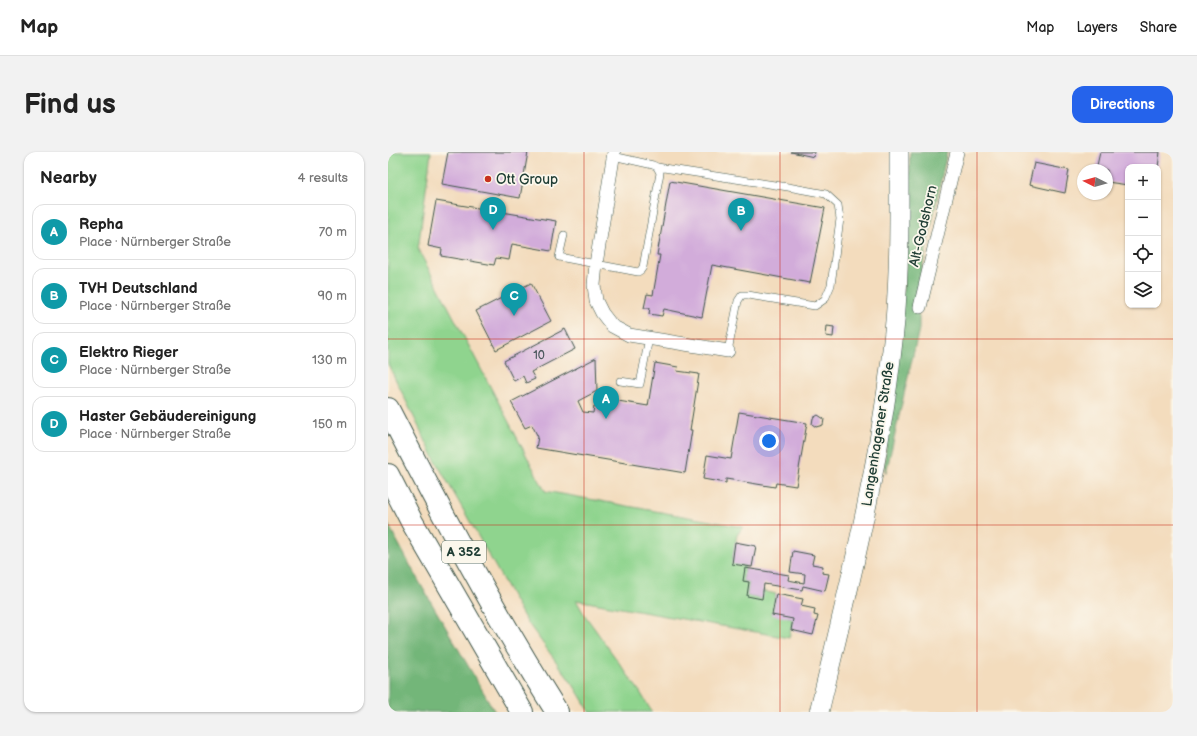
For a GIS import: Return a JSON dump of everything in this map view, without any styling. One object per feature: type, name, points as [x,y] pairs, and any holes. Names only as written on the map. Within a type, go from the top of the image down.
[{"type":"highway","name":"A 352","points":[[388,409],[444,516],[491,601],[557,712]]},
{"type":"highway","name":"A 352","points":[[388,475],[416,529],[522,712]]},
{"type":"main road","name":"Langenhagener Straße","points":[[819,712],[857,554],[871,485],[884,405],[895,321],[899,233],[899,152]]},
{"type":"street","name":"Alt-Godshorn","points":[[920,306],[957,152]]},
{"type":"street","points":[[614,154],[594,285],[596,301],[602,313],[612,326],[629,335],[728,351]]},
{"type":"lane","points":[[614,154],[657,167],[826,194],[838,205],[840,219],[835,256],[831,285],[825,300],[815,306],[742,295],[738,301],[728,351]]},
{"type":"lane","points":[[564,235],[560,258],[638,272],[641,270],[643,267],[648,225],[660,173],[657,167]]},
{"type":"lane","points":[[620,381],[640,384],[649,338]]},
{"type":"green space","points":[[388,152],[431,152],[418,249],[545,491],[743,527],[737,535],[732,563],[745,566],[743,581],[749,582],[747,596],[761,599],[763,591],[776,594],[772,614],[793,619],[789,638],[576,600],[584,614],[640,692],[652,712],[590,712],[574,686],[525,619],[434,458],[388,364]]},
{"type":"green space","points":[[910,152],[947,152],[916,297],[916,310],[919,317],[919,329],[886,473],[884,466],[907,251]]},
{"type":"green space","points":[[388,524],[417,578],[495,712],[388,712]]},
{"type":"building","name":"Ott Group","points":[[448,152],[528,152],[520,198],[442,184]]},
{"type":"building","points":[[791,152],[815,152],[814,157]]},
{"type":"building","points":[[1100,152],[1160,152],[1158,164],[1125,164],[1125,185],[1113,183],[1113,164],[1097,164]]},
{"type":"building","points":[[1034,163],[1069,170],[1065,193],[1029,185]]},
{"type":"building","points":[[670,181],[825,208],[810,283],[712,265],[702,317],[664,309],[662,316],[649,314],[650,308],[644,308],[647,294],[653,295],[660,255],[657,255]]},
{"type":"building","points":[[436,201],[556,221],[551,251],[512,244],[509,260],[496,258],[494,265],[441,256],[442,249],[428,246]]},
{"type":"building","points":[[531,283],[551,321],[496,350],[476,311]]},
{"type":"building","points":[[827,326],[834,327],[833,337],[826,336]]},
{"type":"building","points":[[565,329],[575,349],[531,372],[535,379],[526,383],[523,376],[514,381],[504,361]]},
{"type":"building","points":[[596,358],[597,391],[578,401],[583,412],[593,413],[594,406],[604,407],[606,399],[648,406],[655,363],[678,367],[677,371],[699,374],[685,473],[536,448],[538,437],[532,425],[525,428],[511,402]]},
{"type":"building","points":[[739,412],[807,423],[796,486],[776,483],[775,487],[726,479],[726,483],[703,479],[707,455],[731,459]]},
{"type":"building","points":[[818,415],[824,419],[823,425],[816,427],[812,424],[813,418]]},
{"type":"building","points":[[735,542],[756,546],[752,567],[732,564]]},
{"type":"building","points":[[793,551],[814,555],[812,564],[823,566],[822,573],[829,574],[825,591],[803,586],[802,590],[764,584],[762,599],[747,596],[749,582],[743,581],[745,568],[789,575],[788,580],[804,583],[805,574],[790,572]]},
{"type":"building","points":[[776,594],[803,599],[801,606],[815,609],[814,615],[818,616],[813,635],[791,630],[793,619],[772,615]]},
{"type":"place","name":"Ott Group","points":[[488,179]]},
{"type":"place","name":"Haster Gebäudereinigung","points":[[493,230]]},
{"type":"place","name":"TVH Deutschland","points":[[741,231]]},
{"type":"place","name":"Elektro Rieger","points":[[514,316]]},
{"type":"place","name":"Repha","points":[[606,419]]}]
